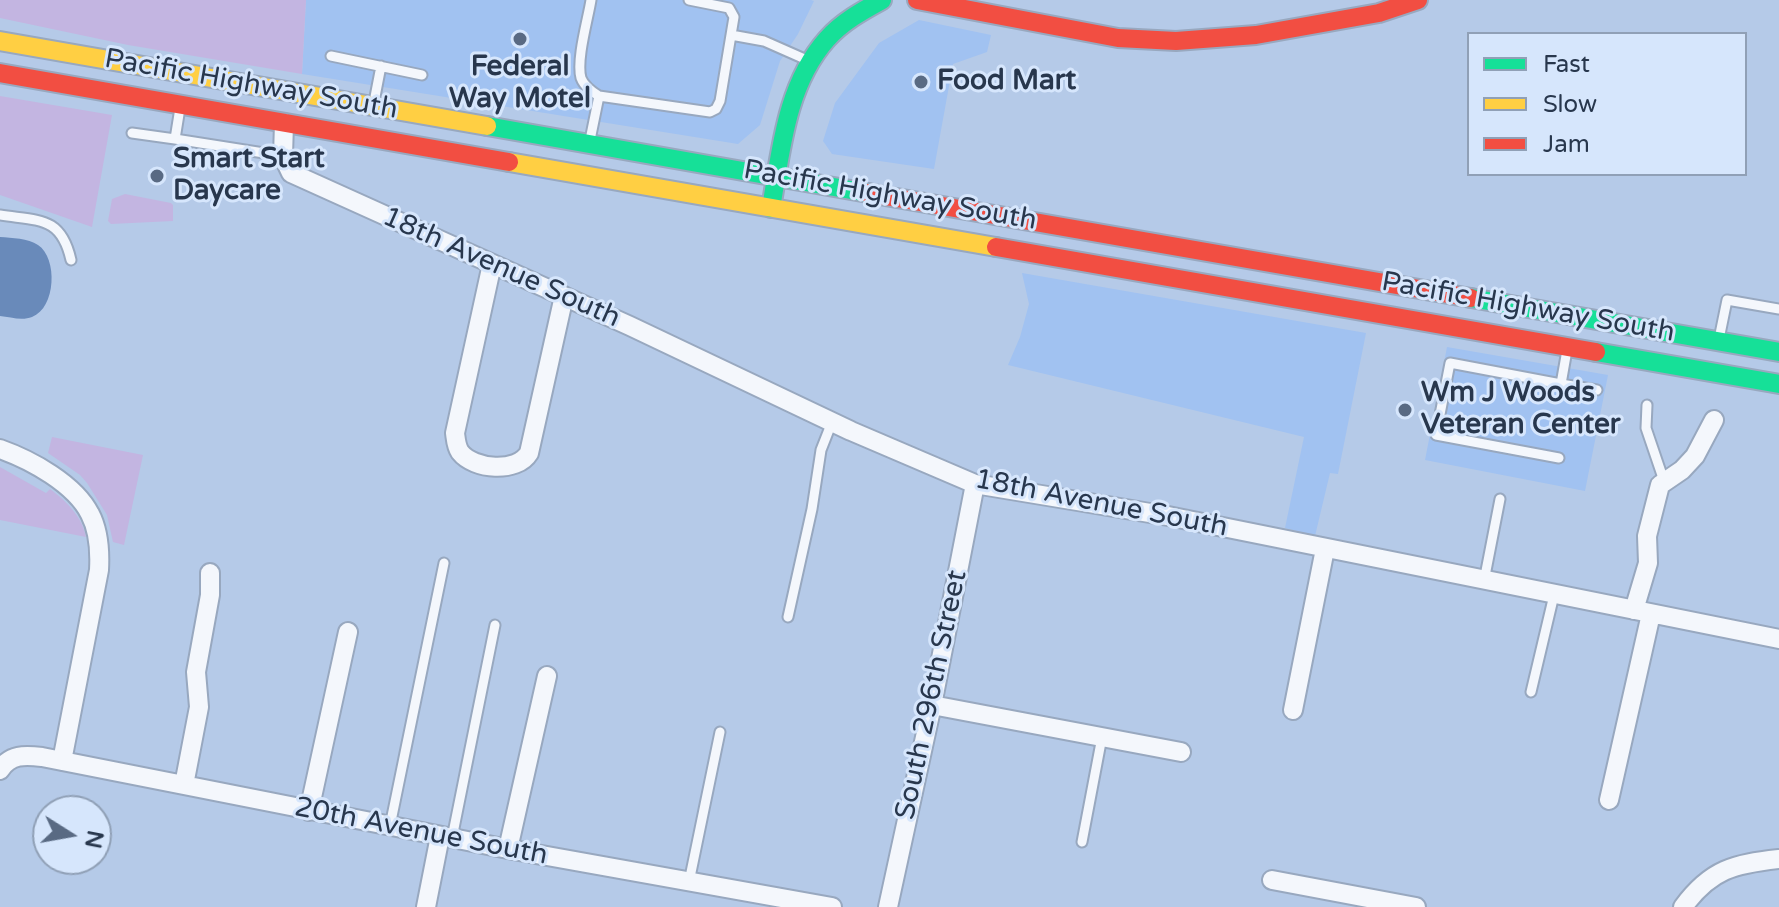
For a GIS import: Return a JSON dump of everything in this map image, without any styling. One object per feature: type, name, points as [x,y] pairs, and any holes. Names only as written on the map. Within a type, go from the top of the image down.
[{"type":"main road","points":[[771,208],[791,102],[809,61],[836,28],[855,13],[882,0]]},
{"type":"main road","points":[[917,0],[1118,38],[1176,41],[1256,35],[1379,13],[1418,0]]},
{"type":"main road","name":"Pacific Highway South","points":[[0,41],[1779,352]]},
{"type":"main road","name":"Pacific Highway South","points":[[0,73],[1779,384]]},
{"type":"main road","points":[[284,123],[292,112],[303,110],[372,122],[404,122],[423,114]]},
{"type":"main road","points":[[1457,328],[1557,329],[1661,348],[1675,342],[1677,334]]},
{"type":"main road","points":[[1708,371],[1709,360],[1723,358],[1779,368]]},
{"type":"street","points":[[283,156],[284,123]]},
{"type":"street","name":"18th Avenue South","points":[[283,156],[291,173],[564,296],[832,422],[975,484],[1168,516],[1779,639]]},
{"type":"street","points":[[492,264],[455,433],[456,445],[469,460],[509,467],[517,465],[529,453],[564,296]]},
{"type":"street","points":[[1609,800],[1643,612],[1648,563],[1647,536],[1654,501],[1664,481],[1682,470],[1695,456],[1714,420]]},
{"type":"street","points":[[0,449],[54,478],[78,497],[95,526],[100,552],[99,570],[62,761]]},
{"type":"street","name":"South 296th Street","points":[[888,907],[932,705],[975,484]]},
{"type":"street","points":[[1293,710],[1325,549]]},
{"type":"street","points":[[184,785],[199,707],[196,672],[210,595],[210,573]]},
{"type":"street","points":[[309,811],[348,632]]},
{"type":"street","points":[[508,849],[547,676]]},
{"type":"street","points":[[932,705],[1181,752]]},
{"type":"street","name":"20th Avenue South","points":[[6,764],[24,755],[62,761],[390,827],[832,907]]},
{"type":"street","points":[[426,907],[446,837]]},
{"type":"street","points":[[1683,907],[1705,882],[1727,868],[1779,859]]},
{"type":"street","points":[[1272,880],[1408,906]]},
{"type":"lane","points":[[591,0],[580,67],[581,79],[587,88],[599,96],[710,112],[716,109],[720,101],[734,17],[729,8],[689,0]]},
{"type":"lane","points":[[731,35],[764,41],[809,61]]},
{"type":"lane","points":[[331,56],[422,75]]},
{"type":"lane","points":[[374,106],[381,66]]},
{"type":"lane","points":[[589,144],[599,96]]},
{"type":"lane","points":[[175,139],[181,105]]},
{"type":"lane","points":[[132,133],[283,156]]},
{"type":"lane","points":[[0,215],[50,223],[68,244],[71,260]]},
{"type":"lane","points":[[1719,342],[1727,300],[1779,309]]},
{"type":"lane","points":[[1561,384],[1568,347]]},
{"type":"lane","points":[[1559,458],[1436,435],[1450,363],[1597,390]]},
{"type":"lane","points":[[1647,405],[1646,428],[1664,481]]},
{"type":"lane","points":[[788,617],[812,509],[821,450],[832,422]]},
{"type":"lane","points":[[1484,581],[1500,499]]},
{"type":"lane","points":[[390,827],[444,563]]},
{"type":"lane","points":[[1531,692],[1554,595]]},
{"type":"lane","points":[[446,837],[495,625]]},
{"type":"lane","points":[[689,882],[720,732]]},
{"type":"lane","points":[[1082,842],[1102,737]]},
{"type":"shaded area","points":[[0,0],[306,0],[302,74],[128,45],[0,18]]},
{"type":"shaded area","points":[[306,0],[814,1],[780,61],[760,125],[738,144],[302,74]]},
{"type":"shaded area","points":[[919,20],[991,35],[987,52],[953,64],[934,169],[832,154],[823,141],[835,103],[879,43]]},
{"type":"shaded area","points":[[0,96],[112,115],[92,227],[0,195]]},
{"type":"shaded area","points":[[125,194],[171,203],[173,221],[111,224],[108,221],[112,199]]},
{"type":"shaded area","points":[[0,237],[34,243],[49,260],[50,294],[40,312],[32,317],[0,316]]},
{"type":"shaded area","points":[[1022,273],[1366,333],[1338,474],[1330,473],[1315,536],[1285,528],[1304,437],[1008,365],[1029,304]]},
{"type":"shaded area","points":[[1447,347],[1608,375],[1585,491],[1425,460]]},
{"type":"shaded area","points":[[52,437],[143,455],[124,545],[113,542],[107,515],[87,483],[48,453]]},
{"type":"shaded area","points":[[0,467],[46,493],[50,489],[77,516],[86,537],[0,520]]},
{"type":"traffic: fast","points":[[771,208],[787,119],[802,77],[813,57],[833,33],[882,0]]},
{"type":"traffic: fast","points":[[487,126],[868,193]]},
{"type":"traffic: fast","points":[[1471,298],[1779,352]]},
{"type":"traffic: fast","points":[[1596,352],[1779,384]]},
{"type":"traffic: slow","points":[[0,41],[487,126]]},
{"type":"traffic: slow","points":[[509,162],[996,247]]},
{"type":"traffic: jam","points":[[917,0],[1118,38],[1176,41],[1256,35],[1379,13],[1418,0]]},
{"type":"traffic: jam","points":[[0,73],[509,162]]},
{"type":"traffic: jam","points":[[868,193],[1471,298]]},
{"type":"traffic: jam","points":[[996,247],[1596,352]]},
{"type":"place","name":"Federal Way Motel","points":[[520,39]]},
{"type":"place","name":"Food Mart","points":[[921,82]]},
{"type":"place","name":"Smart Start Daycare","points":[[157,176]]},
{"type":"place","name":"Wm J Woods Veteran Center","points":[[1405,410]]}]
